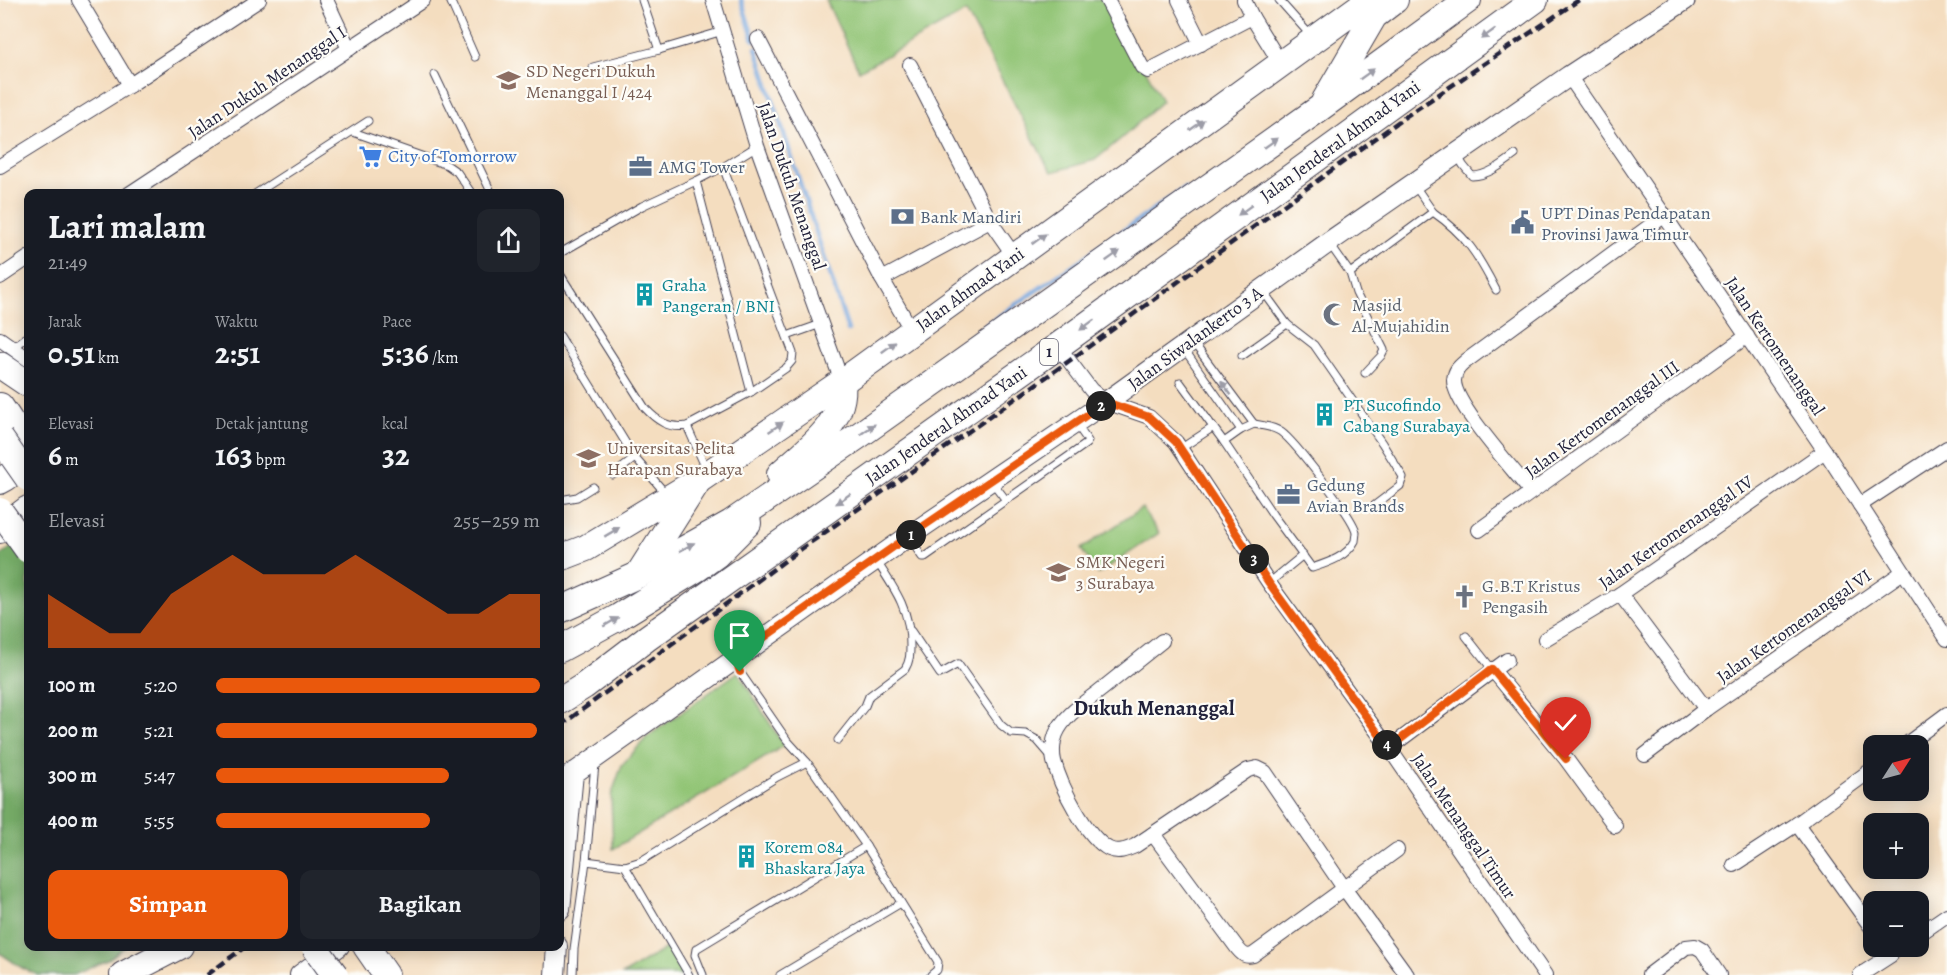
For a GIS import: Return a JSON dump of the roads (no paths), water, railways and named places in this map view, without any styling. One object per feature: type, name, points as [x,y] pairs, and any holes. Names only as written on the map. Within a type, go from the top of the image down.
[{"type":"highway","name":"Jalan Ahmad Yani","points":[[564,556],[586,548],[704,477],[842,382],[1369,0]]},
{"type":"highway","points":[[1320,108],[1374,16],[1395,0]]},
{"type":"highway","name":"1","points":[[564,608],[638,574],[731,523],[861,434],[1468,0]]},
{"type":"highway","name":"Jalan Jenderal Ahmad Yani","points":[[564,698],[1535,0]]},
{"type":"highway","points":[[6,356],[24,379]]},
{"type":"highway","points":[[731,523],[764,489],[817,441],[832,423],[842,402],[844,393],[842,382]]},
{"type":"highway","points":[[0,406],[14,425],[23,453],[18,466],[0,481]]},
{"type":"highway","points":[[0,438],[24,472]]},
{"type":"highway","points":[[638,574],[704,477]]},
{"type":"highway","points":[[564,647],[617,618],[716,555],[748,523],[766,499]]},
{"type":"highway","points":[[0,511],[24,544]]},
{"type":"highway","points":[[0,530],[24,512]]},
{"type":"highway","points":[[564,687],[647,638]]},
{"type":"highway","points":[[123,975],[169,951]]},
{"type":"highway","points":[[163,975],[189,951]]},
{"type":"highway","points":[[318,951],[335,975]]},
{"type":"highway","points":[[369,951],[386,975]]},
{"type":"main road","name":"Jalan Siwalankerto 3 A","points":[[566,778],[909,536],[1106,402],[1457,153],[1685,0]]},
{"type":"main road","points":[[564,822],[566,778]]},
{"type":"main road","points":[[300,975],[332,951]]},
{"type":"main road","points":[[555,975],[557,951]]},
{"type":"street","points":[[78,0],[130,85]]},
{"type":"street","points":[[0,166],[130,85],[259,0]]},
{"type":"street","points":[[326,0],[349,49]]},
{"type":"street","name":"Jalan Dukuh Menanggal I","points":[[137,189],[423,0]]},
{"type":"street","name":"Jalan Dukuh Menanggal","points":[[713,0],[757,146],[842,382]]},
{"type":"street","points":[[1107,0],[1145,70],[1148,71],[1252,17]]},
{"type":"street","points":[[1179,0],[1201,44]]},
{"type":"street","points":[[1244,0],[1281,64]]},
{"type":"street","points":[[758,39],[882,279],[912,331]]},
{"type":"street","points":[[910,65],[990,220],[1015,256]]},
{"type":"street","name":"Jalan Kertomenanggal","points":[[1569,76],[1825,451],[1947,639]]},
{"type":"street","points":[[1532,492],[1469,414],[1459,397],[1454,382],[1456,369],[1665,215]]},
{"type":"street","points":[[882,279],[990,220]]},
{"type":"street","points":[[0,277],[24,261]]},
{"type":"street","name":"Jalan Kertomenanggal III","points":[[1479,530],[1747,336]]},
{"type":"street","points":[[0,339],[6,356],[24,358]]},
{"type":"street","name":"Jalan Menanggal Timur","points":[[1058,345],[1091,390],[1106,402],[1149,417],[1160,425],[1180,449],[1269,583],[1389,748],[1545,975]]},
{"type":"street","points":[[1860,505],[1947,448]]},
{"type":"street","name":"Jalan Kertomenanggal IV","points":[[1545,639],[1620,594],[1825,451]]},
{"type":"street","name":"Jalan Kertomenanggal VI","points":[[1645,755],[1706,709],[1903,572]]},
{"type":"street","points":[[1620,594],[1706,709]]},
{"type":"street","points":[[1162,641],[1065,720],[1056,734],[1053,760],[1068,796],[1097,840],[1110,849],[1120,852],[1135,846],[1248,770],[1257,768],[1265,772],[1407,975]]},
{"type":"street","points":[[1389,748],[1507,660]]},
{"type":"street","points":[[1492,669],[1566,759],[1615,826]]},
{"type":"street","points":[[1919,735],[1947,714]]},
{"type":"street","points":[[1734,865],[1797,824],[1863,776]]},
{"type":"street","points":[[1797,824],[1863,916]]},
{"type":"street","points":[[1153,834],[1245,956],[1253,955],[1397,850]]},
{"type":"street","points":[[1929,927],[1947,915]]},
{"type":"street","points":[[1649,975],[1686,947],[1695,946],[1702,950],[1719,975]]},
{"type":"street","points":[[1860,975],[1882,957]]},
{"type":"lane","points":[[450,0],[475,57]]},
{"type":"lane","points":[[642,0],[659,50]]},
{"type":"lane","points":[[1279,0],[1314,40]]},
{"type":"lane","points":[[593,67],[723,31]]},
{"type":"lane","points":[[435,75],[490,189]]},
{"type":"lane","points":[[263,189],[368,121]]},
{"type":"lane","points":[[353,132],[447,165],[457,172],[469,189]]},
{"type":"lane","points":[[564,251],[642,206],[723,167],[757,146]]},
{"type":"lane","points":[[1457,153],[1472,176],[1479,176],[1515,155]]},
{"type":"lane","points":[[564,280],[645,408],[655,419],[667,425],[678,428],[687,426],[751,392],[786,368],[792,361],[793,353],[723,167]]},
{"type":"lane","points":[[696,181],[751,392]]},
{"type":"lane","points":[[1413,184],[1433,212],[1460,233],[1481,261],[1496,290]]},
{"type":"lane","points":[[1350,273],[1433,212]]},
{"type":"lane","points":[[1329,242],[1350,273],[1356,293],[1384,350],[1382,356],[1365,373]]},
{"type":"lane","points":[[1262,290],[1287,324],[1314,345],[1403,477],[1400,486],[1371,508]]},
{"type":"lane","points":[[787,336],[822,324]]},
{"type":"lane","points":[[1242,356],[1287,324]]},
{"type":"lane","points":[[564,339],[573,358]]},
{"type":"lane","points":[[6,356],[24,340]]},
{"type":"lane","points":[[564,343],[635,458],[669,498]]},
{"type":"lane","points":[[1187,343],[1254,424]]},
{"type":"lane","points":[[1187,343],[1241,430]]},
{"type":"lane","points":[[1180,382],[1312,568],[1333,561],[1348,550],[1355,541],[1356,532],[1305,456],[1289,438],[1275,428],[1254,424],[1224,442]]},
{"type":"lane","points":[[909,536],[921,557],[925,557],[1088,442],[1076,423]]},
{"type":"lane","points":[[687,426],[704,477]]},
{"type":"lane","points":[[1180,449],[1212,428]]},
{"type":"lane","points":[[613,475],[635,458]]},
{"type":"lane","points":[[991,481],[1006,500]]},
{"type":"lane","points":[[564,499],[577,497],[593,487]]},
{"type":"lane","points":[[1269,583],[1303,555]]},
{"type":"lane","points":[[876,560],[899,595],[911,631],[940,674],[958,664],[1001,725],[1011,733],[1026,734],[1037,740],[1053,760]]},
{"type":"lane","points":[[838,740],[865,706],[869,696],[905,669],[909,663],[911,631]]},
{"type":"lane","points":[[1466,636],[1492,669]]},
{"type":"lane","points":[[735,658],[740,672],[787,740],[807,762],[866,846],[938,962],[937,970],[932,975]]},
{"type":"lane","points":[[573,975],[595,758]]},
{"type":"lane","points":[[586,861],[625,866],[641,861],[777,777],[807,762]]},
{"type":"lane","points":[[703,975],[695,955],[696,949],[866,846]]},
{"type":"lane","points":[[625,866],[689,975]]},
{"type":"lane","points":[[780,975],[901,903]]},
{"type":"waterway","points":[[741,0],[754,40]]},
{"type":"waterway","points":[[756,48],[848,330]]},
{"type":"waterway","points":[[918,378],[989,323],[1185,188]]},
{"type":"railway","points":[[564,723],[794,554],[1069,361],[1405,117],[1579,0]]},
{"type":"railway","points":[[207,975],[239,951]]},
{"type":"place","name":"SD Negeri Dukuh Menanggal I /424","points":[[508,81]]},
{"type":"place","name":"City of Tomorrow","points":[[370,156]]},
{"type":"place","name":"AMG Tower","points":[[641,167]]},
{"type":"place","name":"Bank Mandiri","points":[[902,217]]},
{"type":"place","name":"UPT Dinas Pendapatan Provinsi Jawa Timur","points":[[1523,223]]},
{"type":"place","name":"Graha Pangeran / BNI","points":[[644,295]]},
{"type":"place","name":"Masjid Al-Mujahidin","points":[[1334,315]]},
{"type":"place","name":"PT Sucofindo Cabang Surabaya","points":[[1325,415]]},
{"type":"place","name":"Universitas Pelita Harapan Surabaya","points":[[589,458]]},
{"type":"place","name":"Gedung Avian Brands","points":[[1289,495]]},
{"type":"place","name":"SMK Negeri 3 Surabaya","points":[[1058,572]]},
{"type":"place","name":"G.B.T Kristus Pengasih","points":[[1464,596]]},
{"type":"place","name":"Korem 084 Bhaskara Jaya","points":[[746,857]]},
{"type":"district","name":"Dukuh Menanggal","points":[[1154,708]]}]
